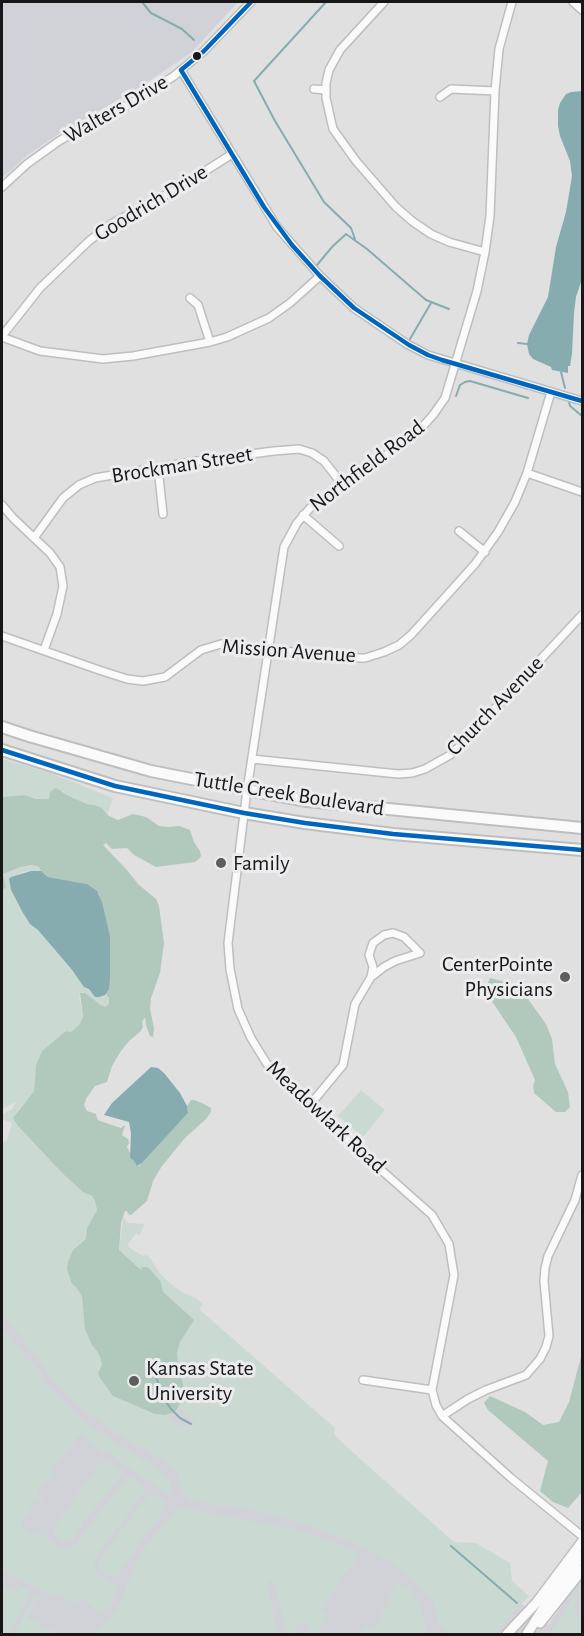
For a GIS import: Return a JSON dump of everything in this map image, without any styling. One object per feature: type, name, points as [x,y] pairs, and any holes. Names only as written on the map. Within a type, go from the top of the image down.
[{"type":"highway","name":"Tuttle Creek Boulevard","points":[[2,727],[151,771],[307,801],[582,828]]},
{"type":"highway","name":"Tuttle Creek Boulevard","points":[[2,750],[115,786],[244,813],[393,834],[582,850]]},
{"type":"main road","points":[[507,1635],[537,1602],[582,1542]]},
{"type":"main road","points":[[529,1635],[550,1598],[582,1556]]},
{"type":"main road","points":[[529,1635],[582,1570]]},
{"type":"street","name":"Walters Drive","points":[[2,187],[27,164],[60,141],[144,96],[181,70],[204,51],[251,2]]},
{"type":"street","points":[[384,2],[340,50],[330,70],[326,90],[333,129],[356,161],[396,207],[412,221],[431,234],[449,242],[485,252]]},
{"type":"street","name":"Northfield Road","points":[[247,790],[284,547],[290,535],[303,515],[321,499],[416,434],[445,398],[477,291],[485,252],[490,216],[499,49],[512,2]]},
{"type":"street","points":[[573,2],[582,10]]},
{"type":"street","points":[[181,70],[277,227],[321,276],[356,309],[428,355],[582,401]]},
{"type":"street","points":[[440,97],[451,89],[495,91]]},
{"type":"street","points":[[314,90],[326,90]]},
{"type":"street","name":"Goodrich Drive","points":[[2,337],[40,288],[89,240],[232,154]]},
{"type":"street","points":[[2,337],[40,351],[103,359],[210,342],[269,318],[321,276]]},
{"type":"street","points":[[189,298],[198,304],[210,342]]},
{"type":"street","name":"Mission Avenue","points":[[2,636],[127,679],[142,681],[165,677],[201,650],[211,646],[229,644],[346,658],[365,658],[384,652],[399,645],[411,635],[485,552],[515,502],[527,473],[551,392]]},
{"type":"street","name":"Brockman Street","points":[[34,538],[63,498],[79,485],[95,478],[299,449],[312,453],[324,461],[342,484]]},
{"type":"street","points":[[158,468],[163,514]]},
{"type":"street","points":[[527,473],[582,492]]},
{"type":"street","points":[[2,505],[50,553],[60,567],[63,586],[57,614],[44,650]]},
{"type":"street","points":[[303,515],[339,546]]},
{"type":"street","points":[[459,531],[485,552]]},
{"type":"street","name":"Church Avenue","points":[[252,759],[398,774],[425,769],[450,756],[582,615]]},
{"type":"street","name":"Meadowlark Road","points":[[247,790],[228,943],[230,969],[238,1009],[251,1038],[267,1064],[309,1106],[432,1215],[449,1244],[454,1275],[432,1390]]},
{"type":"street","points":[[309,1106],[343,1065],[355,1004],[372,977],[395,961],[420,952],[404,937],[393,933],[385,934],[377,939],[371,948],[369,955],[372,977]]},
{"type":"street","points":[[442,1416],[486,1390],[526,1375],[540,1359],[549,1336],[545,1268],[548,1256],[575,1200],[582,1175]]},
{"type":"street","points":[[363,1380],[432,1390],[442,1416],[511,1478],[582,1536]]},
{"type":"shaded area","points":[[2,2],[238,2],[192,52],[134,91],[60,133],[29,154],[2,178]]},
{"type":"shaded area","points":[[2,759],[50,773],[113,798],[108,813],[102,808],[87,804],[63,791],[49,799],[36,799],[25,795],[2,797]]},
{"type":"shaded area","points":[[31,865],[41,871],[23,872],[12,876],[9,881],[14,897],[23,913],[77,977],[109,998],[109,1004],[105,1007],[85,993],[79,996],[83,1016],[80,1024],[71,1032],[66,1031],[42,1051],[36,1065],[34,1091],[17,1112],[18,1126],[63,1174],[83,1192],[92,1196],[95,1201],[97,1210],[87,1228],[76,1287],[84,1301],[83,1316],[92,1345],[101,1359],[102,1365],[98,1373],[100,1378],[113,1396],[155,1414],[169,1414],[174,1423],[179,1425],[189,1428],[195,1426],[196,1422],[190,1415],[177,1409],[182,1400],[180,1393],[184,1388],[177,1353],[180,1342],[194,1319],[163,1292],[161,1282],[150,1269],[141,1270],[119,1250],[123,1217],[128,1223],[144,1224],[140,1235],[136,1234],[127,1245],[143,1256],[148,1255],[159,1272],[171,1284],[203,1304],[199,1309],[335,1428],[334,1434],[348,1448],[454,1542],[476,1543],[510,1563],[512,1581],[529,1596],[494,1634],[447,1634],[440,1625],[434,1604],[429,1596],[412,1579],[387,1560],[361,1546],[308,1525],[283,1518],[187,1499],[176,1470],[114,1432],[76,1404],[55,1382],[19,1334],[2,1316],[2,1143],[7,1140],[12,1123],[2,1119],[2,1115],[12,1109],[16,1102],[2,1109],[2,891],[6,887],[3,874]]},
{"type":"shaded area","points":[[361,1090],[385,1110],[363,1137],[338,1116]]},
{"type":"shaded area","name":"Kansas State University","points":[[2,1149],[473,1564],[548,1625],[582,1577],[582,1634],[2,1634]]},
{"type":"shaded area","points":[[2,1329],[11,1336],[25,1359],[32,1361],[46,1385],[79,1418],[157,1468],[170,1482],[171,1492],[168,1494],[111,1454],[102,1452],[79,1435],[69,1450],[59,1459],[52,1471],[52,1477],[38,1491],[42,1502],[34,1500],[27,1515],[21,1521],[22,1526],[30,1533],[40,1534],[61,1549],[72,1548],[125,1480],[132,1477],[144,1487],[145,1490],[94,1559],[96,1574],[114,1584],[118,1590],[110,1607],[99,1615],[82,1598],[79,1603],[76,1603],[56,1593],[50,1594],[2,1570]]},
{"type":"shaded area","points":[[105,1461],[111,1462],[123,1472],[117,1482],[110,1486],[111,1490],[83,1522],[73,1539],[66,1543],[61,1542],[54,1533],[54,1528],[99,1464]]},
{"type":"shaded area","points":[[150,1494],[154,1494],[167,1506],[118,1575],[116,1577],[105,1574],[98,1563]]},
{"type":"shaded area","points":[[181,1508],[293,1529],[352,1549],[357,1554],[357,1559],[343,1575],[322,1611],[331,1616],[321,1634],[329,1618],[327,1616],[317,1634],[307,1634],[310,1626],[304,1622],[297,1625],[293,1634],[286,1634],[276,1583],[271,1580],[268,1582],[268,1587],[277,1634],[93,1634],[111,1617],[121,1601],[139,1556],[170,1516]]},
{"type":"shaded area","points":[[2,1577],[31,1592],[9,1634],[2,1634],[2,1584],[17,1592],[19,1588]]},
{"type":"shaded area","points":[[397,1584],[409,1588],[419,1604],[425,1621],[425,1634],[361,1634],[365,1627],[374,1630]]},
{"type":"shaded area","points":[[582,1587],[582,1592],[573,1607],[576,1614],[582,1618],[582,1629],[579,1634],[548,1634],[560,1620]]},
{"type":"shaded area","points":[[38,1595],[45,1601],[37,1598],[28,1618],[59,1634],[14,1634],[34,1597]]},
{"type":"green space","points":[[56,788],[87,804],[102,808],[109,816],[118,820],[133,814],[146,817],[159,826],[179,826],[190,830],[201,856],[195,862],[156,867],[134,855],[127,848],[112,849],[106,843],[103,845],[138,884],[156,899],[164,943],[160,973],[151,998],[153,1037],[150,1036],[145,1017],[140,1032],[129,1041],[112,1066],[107,1082],[95,1086],[84,1105],[87,1111],[96,1114],[100,1121],[121,1128],[125,1125],[122,1135],[128,1139],[127,1147],[130,1158],[139,1166],[188,1113],[187,1106],[191,1100],[211,1108],[206,1119],[185,1138],[162,1166],[153,1181],[147,1201],[131,1215],[125,1211],[121,1223],[119,1250],[141,1270],[142,1267],[150,1269],[161,1282],[163,1292],[194,1320],[180,1342],[177,1353],[184,1388],[180,1393],[182,1400],[174,1412],[165,1415],[155,1414],[113,1396],[100,1378],[98,1373],[102,1365],[101,1359],[85,1329],[82,1296],[72,1284],[67,1269],[73,1250],[86,1239],[87,1228],[97,1210],[95,1201],[92,1196],[83,1192],[63,1174],[13,1118],[34,1091],[36,1065],[42,1051],[66,1031],[71,1032],[80,1024],[83,1016],[80,993],[85,993],[105,1007],[109,1004],[106,994],[110,977],[110,936],[99,894],[87,884],[48,877],[39,867],[31,865],[3,874],[6,887],[2,891],[2,797],[25,795],[36,799],[49,799],[50,792]]},
{"type":"green space","points":[[490,978],[505,982],[528,999],[546,1024],[552,1039],[555,1064],[568,1092],[570,1107],[565,1112],[556,1112],[534,1093],[535,1080],[516,1037],[487,994],[486,987]]},
{"type":"green space","points":[[582,1353],[582,1492],[568,1508],[553,1502],[540,1491],[548,1461],[488,1410],[484,1403],[490,1396],[525,1412],[543,1425],[559,1422],[569,1402]]},
{"type":"water","points":[[582,91],[582,279],[576,297],[572,354],[568,373],[552,370],[551,367],[533,359],[529,354],[527,344],[529,335],[548,297],[556,247],[566,212],[572,176],[570,161],[560,136],[558,110],[566,94]]},
{"type":"water","points":[[31,871],[41,871],[48,877],[87,884],[97,891],[110,936],[109,989],[105,995],[95,997],[89,989],[84,987],[23,913],[11,890],[9,879]]},
{"type":"water","points":[[151,1067],[158,1068],[164,1073],[180,1093],[188,1113],[137,1166],[130,1158],[129,1122],[104,1115],[112,1103]]},
{"type":"waterway","points":[[142,2],[151,13],[182,29],[194,40]]},
{"type":"waterway","points":[[326,2],[254,81],[275,121],[324,202],[351,228],[355,239]]},
{"type":"waterway","points":[[317,265],[346,234],[426,300],[449,309]]},
{"type":"waterway","points":[[410,339],[431,303]]},
{"type":"waterway","points":[[518,343],[527,344]]},
{"type":"waterway","points":[[561,372],[565,388]]},
{"type":"waterway","points":[[456,396],[460,385],[470,381],[528,398]]},
{"type":"waterway","points":[[569,402],[570,406],[582,416]]},
{"type":"waterway","points":[[154,1373],[171,1409],[191,1424]]},
{"type":"waterway","points":[[451,1546],[517,1603]]},
{"type":"transit line","points":[[251,2],[204,51],[181,70],[264,207],[292,245],[354,308],[409,345],[442,360],[582,401]]},
{"type":"transit line","points":[[2,750],[115,786],[244,813],[393,834],[582,850]]},
{"type":"place","name":"Family","points":[[221,863]]},
{"type":"place","name":"CenterPointe Physicians","points":[[565,977]]},
{"type":"place","name":"Kansas State University","points":[[134,1381]]}]
